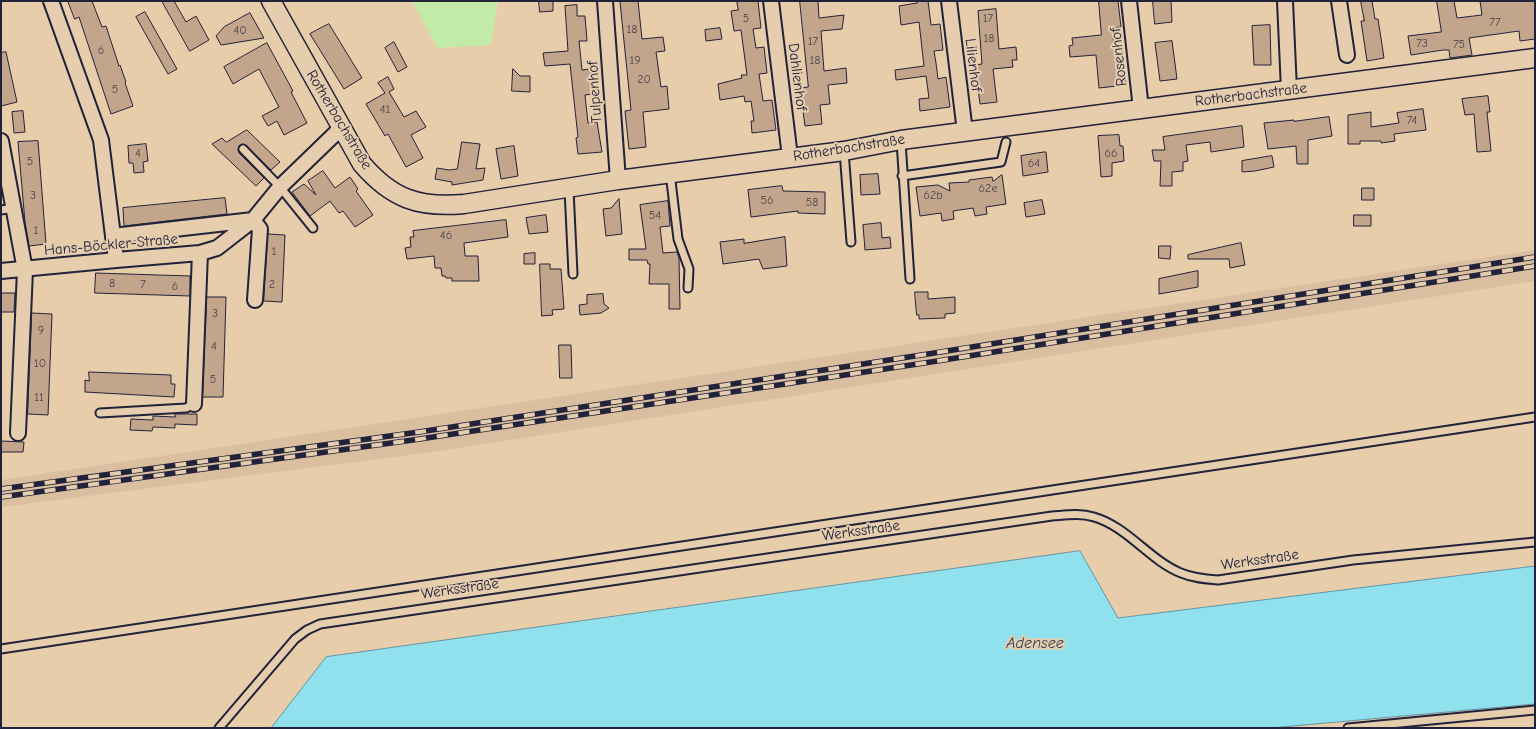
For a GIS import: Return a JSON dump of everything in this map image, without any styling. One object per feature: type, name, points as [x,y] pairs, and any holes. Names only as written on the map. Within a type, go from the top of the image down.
[{"type":"street","points":[[50,1],[101,140],[116,260]]},
{"type":"street","name":"Rotherbachstraße","points":[[271,1],[362,164],[386,188],[411,200],[442,206],[844,150],[901,140],[1535,58]]},
{"type":"street","name":"Tulpenhof","points":[[605,1],[618,180]]},
{"type":"street","name":"Dahlienhof","points":[[771,1],[790,157]]},
{"type":"street","name":"Lilienhof","points":[[949,1],[965,132]]},
{"type":"street","name":"Rosenhof","points":[[1129,1],[1141,109]]},
{"type":"street","points":[[1285,1],[1289,90]]},
{"type":"street","points":[[1340,1],[1347,55]]},
{"type":"street","name":"Hans-Böckler-Straße","points":[[1,271],[200,253],[217,248],[254,220],[280,187],[341,128]]},
{"type":"street","points":[[1,141],[8,209],[25,270]]},
{"type":"street","points":[[113,236],[254,220],[260,229],[256,300]]},
{"type":"street","name":"Hans-Böckler-Straße","points":[[194,404],[200,253]]},
{"type":"street","name":"Hans-Böckler-Straße","points":[[18,433],[25,270]]},
{"type":"lane","points":[[901,140],[910,279]]},
{"type":"lane","points":[[902,176],[1001,162],[1006,142]]},
{"type":"lane","points":[[243,149],[280,187],[313,228]]},
{"type":"lane","points":[[844,150],[851,242]]},
{"type":"lane","points":[[670,173],[678,239],[689,269],[688,288]]},
{"type":"lane","points":[[569,188],[572,274]]},
{"type":"lane","points":[[100,413],[186,408],[194,404]]},
{"type":"lane","points":[[1,649],[1535,417]]},
{"type":"lane","name":"Werksstraße","points":[[219,728],[295,639],[306,630],[320,624],[1052,516],[1071,514],[1095,518],[1122,532],[1162,563],[1180,573],[1198,579],[1218,580],[1353,560],[1535,542]]},
{"type":"lane","points":[[1348,728],[1535,710]]},
{"type":"shaded area","points":[[1535,250],[1535,281],[426,453],[1,507],[1,480]]},
{"type":"green space","points":[[412,1],[498,1],[491,45],[438,48]]},
{"type":"water","name":"Adensee","points":[[1080,551],[1118,618],[1535,566],[1535,704],[1271,728],[271,728],[326,657]]},
{"type":"building","points":[[68,1],[92,1],[102,27],[106,26],[133,106],[111,114],[79,17],[75,19]]},
{"type":"building","points":[[162,1],[174,1],[186,22],[196,16],[209,40],[190,51]]},
{"type":"building","points":[[539,1],[553,1],[553,11],[540,12]]},
{"type":"building","points":[[638,1],[642,39],[663,37],[665,51],[656,52],[661,87],[667,86],[669,109],[643,112],[646,147],[629,149],[625,111],[631,110],[620,2]]},
{"type":"building","points":[[737,1],[758,1],[761,28],[753,29],[756,48],[764,47],[767,73],[759,74],[763,101],[772,100],[776,130],[752,133],[751,121],[754,121],[751,101],[745,102],[744,96],[720,100],[718,84],[742,78],[741,75],[747,75],[741,30],[734,31],[731,11],[738,10]]},
{"type":"building","points":[[800,1],[818,1],[819,18],[844,15],[842,29],[821,31],[824,71],[846,68],[847,83],[828,85],[830,104],[820,105],[822,124],[805,126],[800,88],[808,87]]},
{"type":"building","points":[[917,1],[928,1],[931,25],[940,24],[943,50],[934,51],[938,79],[946,77],[950,107],[920,111],[919,99],[929,98],[926,76],[896,80],[895,70],[924,66],[919,22],[901,25],[899,6],[917,3]]},
{"type":"building","points":[[1099,1],[1118,1],[1121,27],[1112,28],[1114,47],[1122,46],[1126,85],[1099,88],[1096,55],[1070,57],[1069,46],[1073,45],[1072,38],[1101,35]]},
{"type":"building","points":[[1153,1],[1171,1],[1172,22],[1155,24]]},
{"type":"building","points":[[1361,1],[1372,1],[1375,19],[1378,19],[1384,58],[1367,61],[1361,21],[1364,21]]},
{"type":"building","points":[[1437,1],[1454,1],[1457,18],[1482,15],[1480,1],[1535,1],[1535,39],[1520,41],[1519,31],[1469,38],[1472,55],[1450,58],[1449,50],[1443,50],[1411,55],[1408,36],[1441,32]]},
{"type":"building","points":[[577,5],[577,16],[585,16],[587,41],[579,41],[582,70],[590,69],[592,82],[593,94],[585,95],[588,123],[597,122],[602,152],[578,154],[576,138],[578,137],[570,64],[545,66],[543,53],[568,51],[565,6]]},
{"type":"building","points":[[996,9],[999,49],[1016,47],[1017,60],[1012,60],[1013,67],[993,69],[997,102],[980,104],[975,65],[982,64],[978,11]]},
{"type":"building","points":[[145,12],[177,69],[168,74],[136,17]]},
{"type":"building","points":[[250,13],[264,38],[221,45],[216,36],[224,27]]},
{"type":"building","points":[[329,24],[362,78],[344,89],[310,34]]},
{"type":"building","points":[[1270,25],[1271,65],[1254,65],[1252,26]]},
{"type":"building","points":[[720,28],[722,39],[706,41],[705,30]]},
{"type":"building","points":[[1172,41],[1177,79],[1160,81],[1155,43]]},
{"type":"building","points":[[394,42],[407,67],[398,72],[385,48]]},
{"type":"building","points":[[267,43],[293,91],[291,92],[307,123],[284,135],[277,121],[268,126],[262,116],[279,107],[259,69],[233,84],[224,67]]},
{"type":"building","points":[[6,52],[17,102],[1,106],[1,53]]},
{"type":"building","points":[[513,69],[520,76],[530,76],[530,92],[512,91]]},
{"type":"building","points":[[388,77],[394,89],[389,92],[404,117],[416,111],[426,127],[411,135],[423,158],[406,167],[388,134],[385,136],[366,104],[385,93],[378,83]]},
{"type":"building","points":[[1488,96],[1490,112],[1487,112],[1491,151],[1477,152],[1474,114],[1465,115],[1462,99]]},
{"type":"building","points":[[1423,109],[1426,130],[1394,134],[1395,141],[1381,143],[1381,141],[1360,141],[1360,144],[1348,144],[1348,115],[1371,112],[1371,127],[1399,123],[1397,113]]},
{"type":"building","points":[[23,111],[25,132],[14,133],[12,112]]},
{"type":"building","points":[[1329,117],[1332,136],[1308,140],[1308,164],[1297,164],[1296,146],[1268,149],[1264,123]]},
{"type":"building","points":[[1242,126],[1244,147],[1211,152],[1210,142],[1186,145],[1188,161],[1183,162],[1183,171],[1172,172],[1172,186],[1160,186],[1161,161],[1154,161],[1152,150],[1165,150],[1163,137]]},
{"type":"building","points":[[247,130],[280,162],[271,170],[246,145],[242,144],[239,146],[239,153],[264,178],[256,186],[212,144],[222,138],[226,142]]},
{"type":"building","points":[[1119,135],[1120,146],[1123,146],[1124,161],[1112,163],[1112,176],[1101,177],[1098,136]]},
{"type":"building","points":[[38,141],[46,244],[29,246],[18,142]]},
{"type":"building","points":[[462,142],[480,144],[476,169],[485,168],[483,180],[452,185],[452,182],[435,179],[437,168],[457,169]]},
{"type":"building","points":[[146,144],[148,161],[143,162],[144,172],[134,173],[133,163],[129,163],[128,146]]},
{"type":"building","points":[[514,146],[518,176],[501,179],[496,149]]},
{"type":"building","points":[[1046,152],[1048,172],[1023,176],[1021,156]]},
{"type":"building","points":[[1272,156],[1274,167],[1242,172],[1242,161]]},
{"type":"building","points":[[323,171],[335,188],[350,177],[358,189],[356,191],[373,215],[355,227],[343,211],[339,213],[330,201],[310,216],[292,192],[304,184],[316,195],[308,181]]},
{"type":"building","points":[[878,174],[880,194],[861,195],[860,175]]},
{"type":"building","points":[[1002,175],[1006,204],[986,207],[987,214],[975,216],[973,208],[953,211],[954,219],[942,221],[941,213],[920,216],[916,187],[938,185],[950,191],[949,183],[969,182],[969,180],[992,177],[993,181]]},
{"type":"building","points":[[782,186],[783,191],[825,192],[825,214],[798,213],[798,211],[751,217],[748,190]]},
{"type":"building","points":[[1362,188],[1374,188],[1374,200],[1362,200]]},
{"type":"building","points":[[225,198],[227,214],[124,226],[123,208]]},
{"type":"building","points":[[619,199],[622,234],[606,236],[603,209],[611,208]]},
{"type":"building","points":[[1042,200],[1045,214],[1026,217],[1024,203]]},
{"type":"building","points":[[668,201],[670,226],[660,227],[663,253],[677,252],[679,258],[680,309],[669,309],[669,284],[649,284],[650,264],[648,264],[647,260],[629,260],[629,249],[646,249],[640,205]]},
{"type":"building","points":[[546,215],[548,232],[529,234],[526,218]]},
{"type":"building","points":[[1354,215],[1371,215],[1371,226],[1354,226]]},
{"type":"building","points":[[506,220],[508,237],[464,243],[465,256],[478,256],[479,281],[452,281],[452,278],[442,276],[441,268],[435,268],[434,256],[407,259],[405,248],[411,247],[410,237],[414,237],[413,231]]},
{"type":"building","points":[[881,223],[882,238],[890,237],[891,248],[865,250],[863,225]]},
{"type":"building","points":[[268,234],[285,235],[282,302],[264,301]]},
{"type":"building","points":[[785,237],[787,266],[763,269],[759,259],[723,264],[720,242],[744,239],[744,243]]},
{"type":"building","points":[[1241,243],[1245,265],[1230,268],[1229,259],[1188,259],[1188,255]]},
{"type":"building","points":[[1159,246],[1171,246],[1170,259],[1159,258]]},
{"type":"building","points":[[535,253],[535,264],[524,264],[524,254]]},
{"type":"building","points":[[540,264],[550,264],[550,269],[561,269],[564,309],[552,310],[553,315],[542,316]]},
{"type":"building","points":[[1198,271],[1198,287],[1159,294],[1159,279]]},
{"type":"building","points":[[96,273],[190,276],[190,296],[95,293]]},
{"type":"building","points":[[915,292],[928,292],[928,299],[955,297],[955,313],[945,314],[945,318],[919,319]]},
{"type":"building","points":[[1,293],[15,293],[14,312],[1,312]]},
{"type":"building","points":[[603,294],[604,304],[609,308],[601,313],[580,315],[579,305],[587,304],[587,295]]},
{"type":"building","points":[[207,297],[226,297],[223,397],[203,397]]},
{"type":"building","points":[[32,313],[52,314],[48,415],[28,414]]},
{"type":"building","points":[[559,345],[571,345],[572,378],[560,378]]},
{"type":"building","points":[[89,372],[171,375],[171,384],[175,384],[174,397],[85,392],[85,380],[89,381]]},
{"type":"building","points":[[175,414],[197,414],[197,425],[175,424],[175,428],[153,427],[152,431],[130,430],[131,419],[153,420],[153,416],[175,417]]},
{"type":"building","points":[[1,441],[24,442],[23,452],[1,452]]},
{"type":"railway","points":[[1,489],[419,432],[928,354],[1535,257]]},
{"type":"railway","points":[[1,497],[420,439],[931,362],[1535,266]]}]
